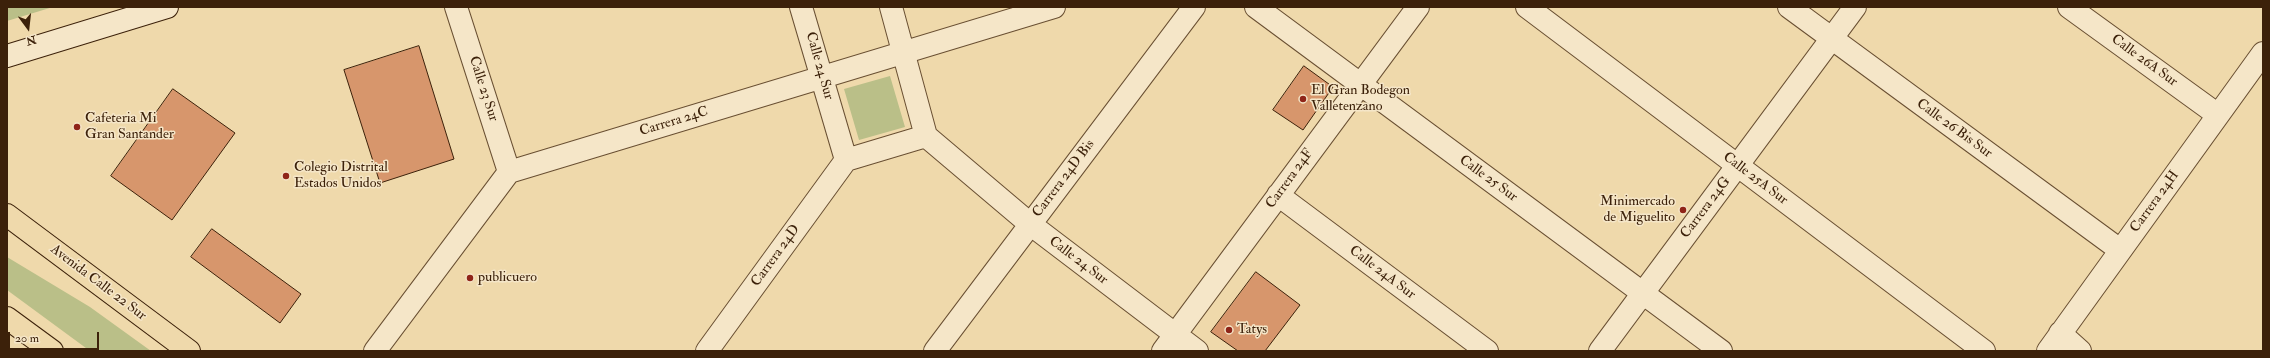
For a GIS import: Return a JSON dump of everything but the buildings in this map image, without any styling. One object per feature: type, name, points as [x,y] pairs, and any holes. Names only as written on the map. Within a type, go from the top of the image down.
[{"type":"main road","name":"Avenida Calle 22 Sur","points":[[9,215],[189,351]]},
{"type":"main road","points":[[7,318],[52,351]]},
{"type":"street","points":[[7,69],[15,54],[167,7]]},
{"type":"street","name":"Calle 23 Sur","points":[[456,7],[509,172]]},
{"type":"street","name":"Calle 24 Sur","points":[[801,7],[846,160]]},
{"type":"street","points":[[846,160],[926,136],[891,7]]},
{"type":"street","name":"Carrera 24C","points":[[509,172],[1054,7]]},
{"type":"street","name":"Carrera 24D Bis","points":[[935,351],[1194,7]]},
{"type":"street","name":"Calle 25 Sur","points":[[1256,7],[1721,351]]},
{"type":"street","name":"Carrera 24F","points":[[1169,343],[1418,7]]},
{"type":"street","name":"Calle 25A Sur","points":[[1527,7],[1984,351]]},
{"type":"street","name":"Calle 26 Bis Sur","points":[[1788,7],[2120,250]]},
{"type":"street","name":"Carrera 24G","points":[[1600,351],[1855,7]]},
{"type":"street","name":"Calle 26A Sur","points":[[2069,7],[2218,115]]},
{"type":"street","name":"Carrera 24H","points":[[2048,351],[2263,53]]},
{"type":"street","name":"Calle 24 Sur","points":[[926,136],[1169,343],[1197,351]]},
{"type":"street","name":"Carrera 24D","points":[[706,351],[846,160]]},
{"type":"street","points":[[375,351],[509,172]]},
{"type":"street","name":"Calle 24A Sur","points":[[1278,195],[1487,351]]},
{"type":"street","points":[[2060,333],[2080,351]]},
{"type":"green space","points":[[7,7],[53,7],[7,21]]},
{"type":"green space","points":[[890,76],[905,127],[859,140],[844,89]]},
{"type":"green space","points":[[7,257],[90,307],[151,351],[90,351],[7,290]]},
{"type":"place","name":"El Gran Bodegon Valletenzano","points":[[1303,99]]},
{"type":"place","name":"Cafeteria Mi Gran Santander","points":[[77,127]]},
{"type":"place","name":"Colegio Distrital Estados Unidos","points":[[286,176]]},
{"type":"place","name":"Minimercado de Miguelito","points":[[1683,210]]},
{"type":"place","name":"publicuero","points":[[470,278]]},
{"type":"place","name":"Tatys","points":[[1229,330]]}]
